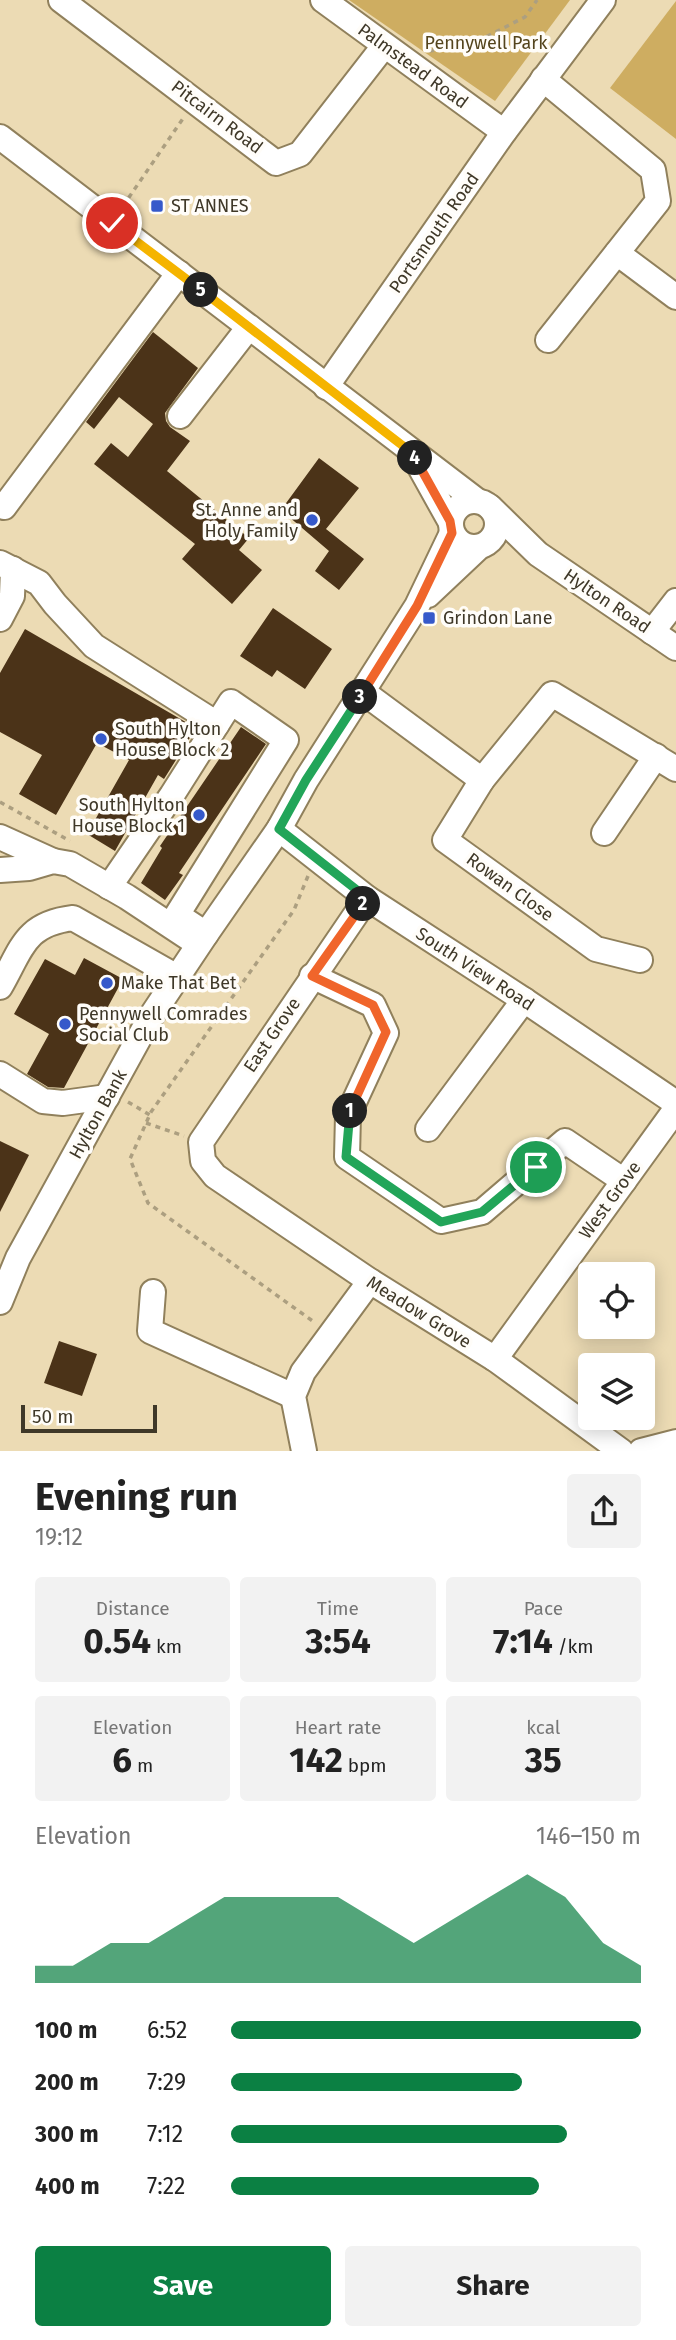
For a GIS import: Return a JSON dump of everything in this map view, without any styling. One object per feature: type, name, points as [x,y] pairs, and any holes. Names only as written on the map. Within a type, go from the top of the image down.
[{"type":"street","name":"Pitcairn Road","points":[[61,0],[276,163],[300,154],[392,51]]},
{"type":"street","name":"Palmstead Road","points":[[323,0],[505,132]]},
{"type":"street","name":"Portsmouth Road","points":[[326,387],[505,132],[603,0]]},
{"type":"street","points":[[543,79],[653,170],[658,201],[548,340]]},
{"type":"street","name":"Hylton Road","points":[[0,137],[412,453],[483,504],[538,554],[676,648]]},
{"type":"street","points":[[617,253],[676,298]]},
{"type":"street","points":[[4,507],[179,273]]},
{"type":"street","points":[[180,416],[248,327]]},
{"type":"street","name":"Hylton Road","points":[[412,453],[451,527]]},
{"type":"street","points":[[279,829],[306,780],[417,606],[451,527],[454,509],[461,504],[483,504],[497,521],[496,530],[417,606]]},
{"type":"street","points":[[451,527],[456,540],[466,546],[482,545]]},
{"type":"street","name":"Hylton Road","points":[[482,545],[538,554]]},
{"type":"street","points":[[0,620],[12,596],[6,566]]},
{"type":"street","points":[[6,566],[39,583],[94,646],[217,724]]},
{"type":"street","points":[[652,632],[676,601]]},
{"type":"street","points":[[363,692],[482,780]]},
{"type":"street","name":"Rowan Close","points":[[604,833],[666,763],[552,694],[482,780],[445,840],[596,949],[640,960]]},
{"type":"street","points":[[110,887],[231,702],[286,740],[177,915],[202,939]]},
{"type":"street","name":"South View Road","points":[[279,829],[367,898],[676,1102]]},
{"type":"street","name":"Hylton Bank","points":[[0,1302],[19,1258],[150,1018],[279,829]]},
{"type":"street","points":[[0,836],[52,861],[70,864],[202,939]]},
{"type":"street","points":[[0,870],[29,868],[52,861]]},
{"type":"street","name":"East Grove","points":[[201,1142],[367,898]]},
{"type":"street","points":[[0,987],[33,931],[53,920],[73,918],[177,977]]},
{"type":"street","points":[[312,976],[373,1005],[386,1032],[348,1115],[346,1157],[441,1222],[482,1212],[565,1142],[624,1181]]},
{"type":"street","points":[[428,1129],[524,1000]]},
{"type":"street","points":[[0,1074],[43,1101],[63,1103],[108,1094]]},
{"type":"street","name":"West Grove","points":[[495,1359],[676,1110]]},
{"type":"street","name":"Meadow Grove","points":[[201,1142],[203,1161],[215,1176],[370,1281],[495,1359],[621,1451]]},
{"type":"street","points":[[304,1451],[293,1396],[303,1372],[370,1281]]},
{"type":"street","points":[[153,1292],[150,1331],[293,1396]]},
{"type":"street","points":[[641,1451],[676,1442]]},
{"type":"path","points":[[392,51],[472,44],[525,17],[537,0]]},
{"type":"path","points":[[112,223],[195,101]]},
{"type":"path","points":[[0,802],[78,846]]},
{"type":"path","points":[[108,1094],[150,1115]]},
{"type":"path","points":[[146,1123],[201,1142]]},
{"type":"green space","name":"Pennywell Park","points":[[349,0],[570,0],[495,101]]},
{"type":"green space","points":[[676,1],[676,139],[610,88]]},
{"type":"building","points":[[153,332],[198,368],[165,413],[170,427],[190,441],[167,471],[249,538],[239,550],[262,570],[232,604],[182,559],[195,544],[94,464],[111,443],[128,457],[153,424],[119,397],[94,429],[86,422]]},
{"type":"building","name":"St. Anne and Holy Family","points":[[319,458],[359,488],[326,529],[364,559],[339,590],[315,571],[329,551],[281,510]]},
{"type":"building","points":[[273,608],[332,649],[305,689],[277,670],[272,677],[240,656]]},
{"type":"building","name":"South Hylton House Block 2","points":[[25,629],[196,728],[164,779],[158,775],[115,851],[87,834],[129,760],[97,743],[56,815],[19,794],[42,755],[0,732],[0,673]]},
{"type":"building","name":"South Hylton House Block 1","points":[[241,727],[266,744],[179,873],[183,875],[165,900],[141,883],[162,848],[160,846]]},
{"type":"building","name":"Pennywell Comrades Social Club","points":[[84,958],[123,979],[64,1088],[48,1087],[27,1074],[49,1034],[14,1014],[45,959],[75,975]]},
{"type":"building","points":[[0,1141],[29,1155],[0,1212]]},
{"type":"building","points":[[59,1341],[97,1354],[82,1396],[44,1383]]},
{"type":"place","name":"ST ANNES","points":[[157,206]]},
{"type":"place","name":"St. Anne and Holy Family","points":[[312,520]]},
{"type":"place","name":"Grindon Lane","points":[[429,618]]},
{"type":"place","name":"South Hylton House Block 2","points":[[101,739]]},
{"type":"place","name":"South Hylton House Block 1","points":[[199,815]]},
{"type":"place","name":"Make That Bet","points":[[107,983]]},
{"type":"place","name":"Pennywell Comrades Social Club","points":[[65,1024]]},
{"type":"route","points":[[112,223],[412,453],[450,521],[452,533],[417,606],[306,780],[279,829],[367,898],[312,976],[373,1005],[386,1032],[348,1115],[346,1157],[441,1222],[482,1212],[536,1167]]}]
